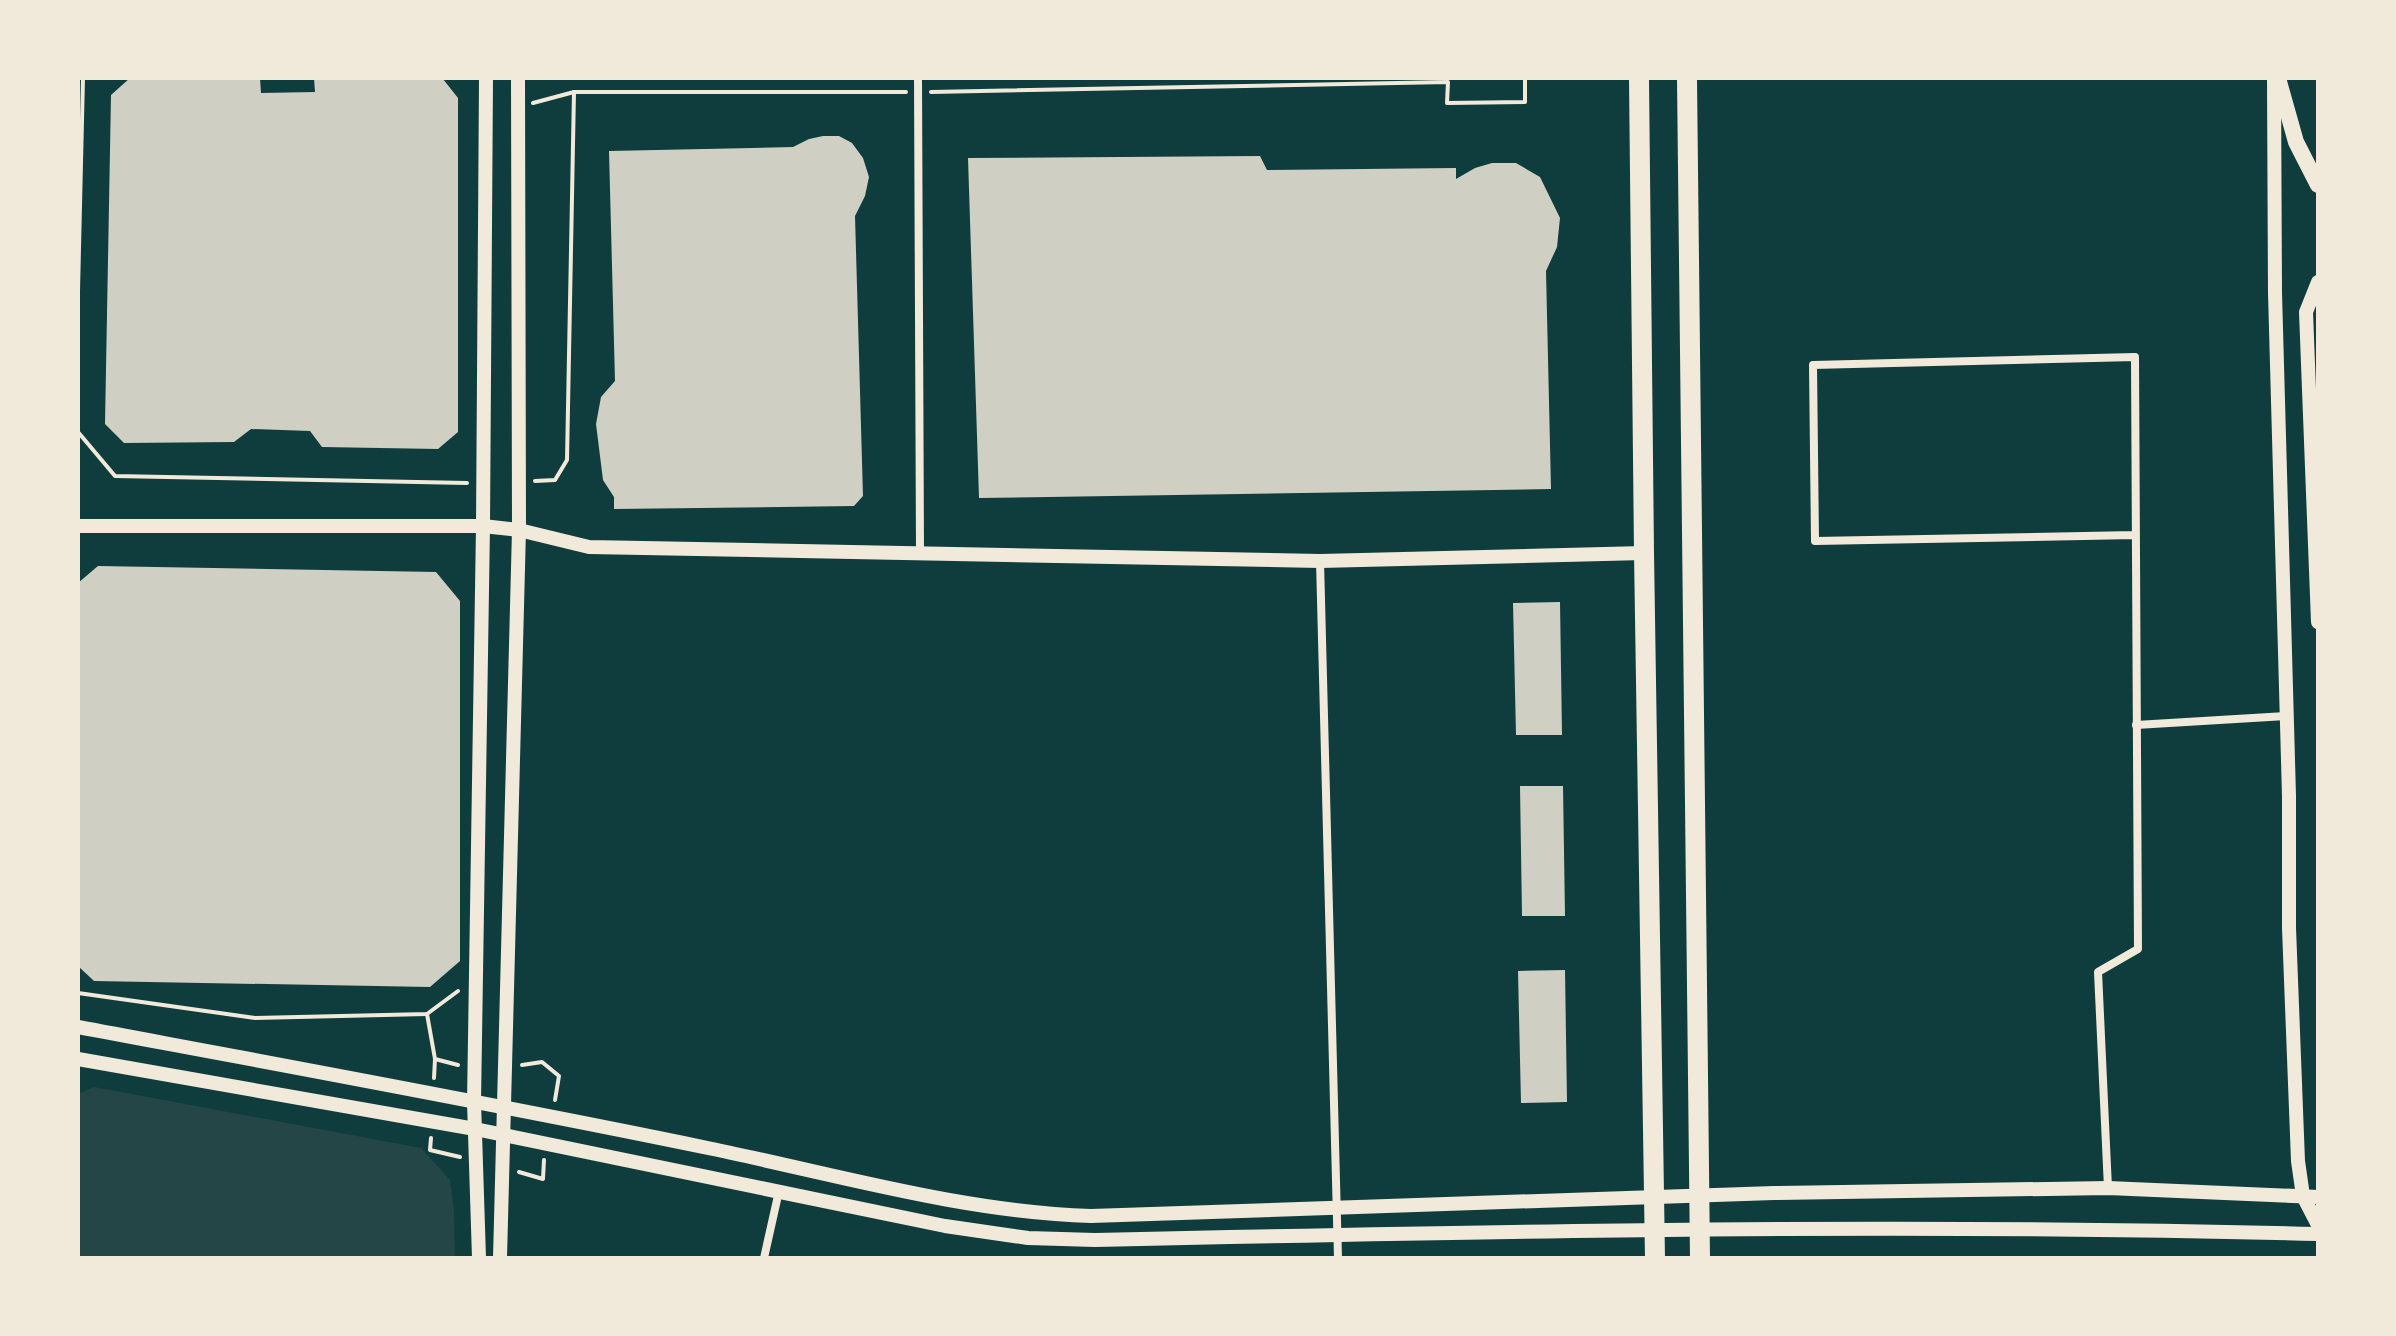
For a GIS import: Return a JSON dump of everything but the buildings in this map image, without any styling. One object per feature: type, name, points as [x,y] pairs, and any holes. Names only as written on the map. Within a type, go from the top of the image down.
[{"type":"main road","points":[[1639,78],[1655,1258]]},
{"type":"main road","points":[[1687,78],[1700,1258]]},
{"type":"main road","points":[[2276,78],[2296,142],[2318,185]]},
{"type":"street","points":[[479,1258],[474,1102],[484,483],[486,78]]},
{"type":"street","points":[[500,1258],[519,530],[518,78]]},
{"type":"street","points":[[918,78],[920,553]]},
{"type":"street","points":[[2276,78],[2274,279],[2289,928],[2298,1161],[2318,1225]]},
{"type":"street","points":[[2318,282],[2306,312],[2315,475],[2318,622]]},
{"type":"street","points":[[2108,1188],[2098,972],[2138,949],[2135,357],[1813,365],[1815,541],[2135,535]]},
{"type":"street","points":[[78,526],[483,526],[519,530],[589,547],[1320,561],[1644,553]]},
{"type":"street","points":[[1320,561],[1338,1258]]},
{"type":"street","points":[[2136,725],[2286,716]]},
{"type":"street","points":[[78,1027],[703,1147],[969,1204],[1040,1213],[1091,1216],[1698,1195],[2108,1188],[2310,1197]]},
{"type":"street","points":[[78,1059],[475,1129],[945,1226],[1028,1238],[1095,1240],[1338,1234],[2104,1228],[2318,1234]]},
{"type":"street","points":[[764,1258],[779,1191]]},
{"type":"path","points":[[78,291],[83,78]]},
{"type":"path","points":[[517,106],[574,92],[919,92],[1448,82],[1447,103],[1525,102],[1525,78]]},
{"type":"path","points":[[518,482],[555,480],[567,460],[574,92]]},
{"type":"path","points":[[78,432],[115,476],[484,483]]},
{"type":"path","points":[[78,993],[255,1018],[427,1014],[477,978]]},
{"type":"shaded area","points":[[94,1087],[421,1148],[450,1180],[455,1258],[78,1258],[78,1094]]}]
